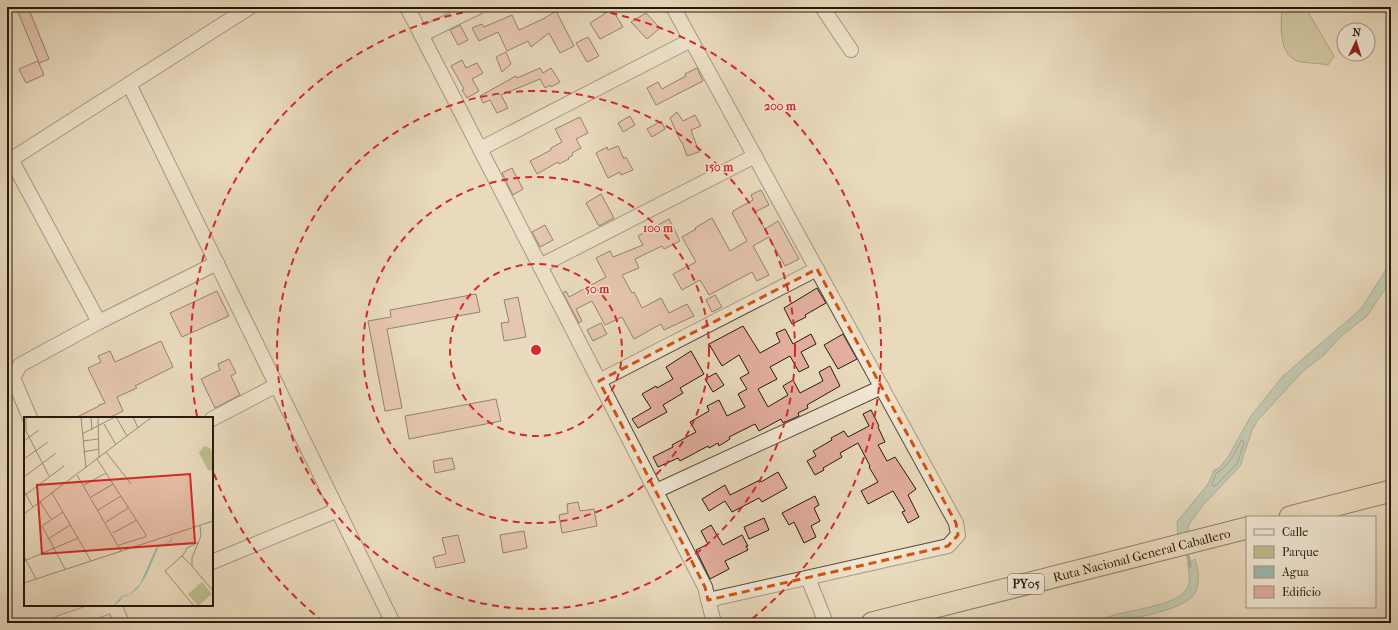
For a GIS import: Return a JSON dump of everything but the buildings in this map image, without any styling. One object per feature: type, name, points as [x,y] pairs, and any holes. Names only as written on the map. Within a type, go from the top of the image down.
[{"type":"highway","points":[[1294,516],[1391,491]]},
{"type":"highway","name":"Ruta Nacional General Caballero","points":[[872,623],[1246,528]]},
{"type":"street","points":[[99,322],[9,160],[250,7]]},
{"type":"street","points":[[407,7],[705,587],[714,623]]},
{"type":"street","points":[[421,35],[478,7]]},
{"type":"street","points":[[673,7],[956,523],[958,535],[948,546],[708,600]]},
{"type":"street","points":[[822,7],[851,50]]},
{"type":"street","points":[[480,149],[691,40]]},
{"type":"street","points":[[129,84],[393,623]]},
{"type":"street","points":[[540,266],[755,156]]},
{"type":"street","points":[[30,417],[13,378],[20,365],[99,322],[217,264]]},
{"type":"street","points":[[599,381],[817,269]]},
{"type":"street","points":[[213,418],[277,385]]},
{"type":"street","points":[[656,491],[882,387]]},
{"type":"street","points":[[213,562],[338,510]]},
{"type":"street","points":[[808,578],[826,623]]},
{"type":"street","points":[[60,623],[110,606]]},
{"type":"street","points":[[114,606],[122,623]]},
{"type":"highlighted area","points":[[817,269],[956,523],[958,535],[948,546],[708,600],[705,587],[599,381]]},
{"type":"green space","points":[[1282,7],[1305,7],[1334,56],[1328,65],[1297,61],[1286,52],[1281,29]]},
{"type":"water","points":[[1391,262],[1391,280],[1367,316],[1340,337],[1324,355],[1303,371],[1258,420],[1252,430],[1240,466],[1203,505],[1188,526],[1190,534],[1178,537],[1177,522],[1208,484],[1214,470],[1219,468],[1228,457],[1251,416],[1283,376],[1361,309]]},
{"type":"water","points":[[1195,559],[1198,572],[1198,585],[1195,593],[1189,600],[1178,606],[1148,615],[1131,619],[1092,623],[1114,615],[1147,608],[1174,599],[1181,595],[1189,584],[1188,563]]},
{"type":"waterway","points":[[1187,551],[1190,566]]}]
